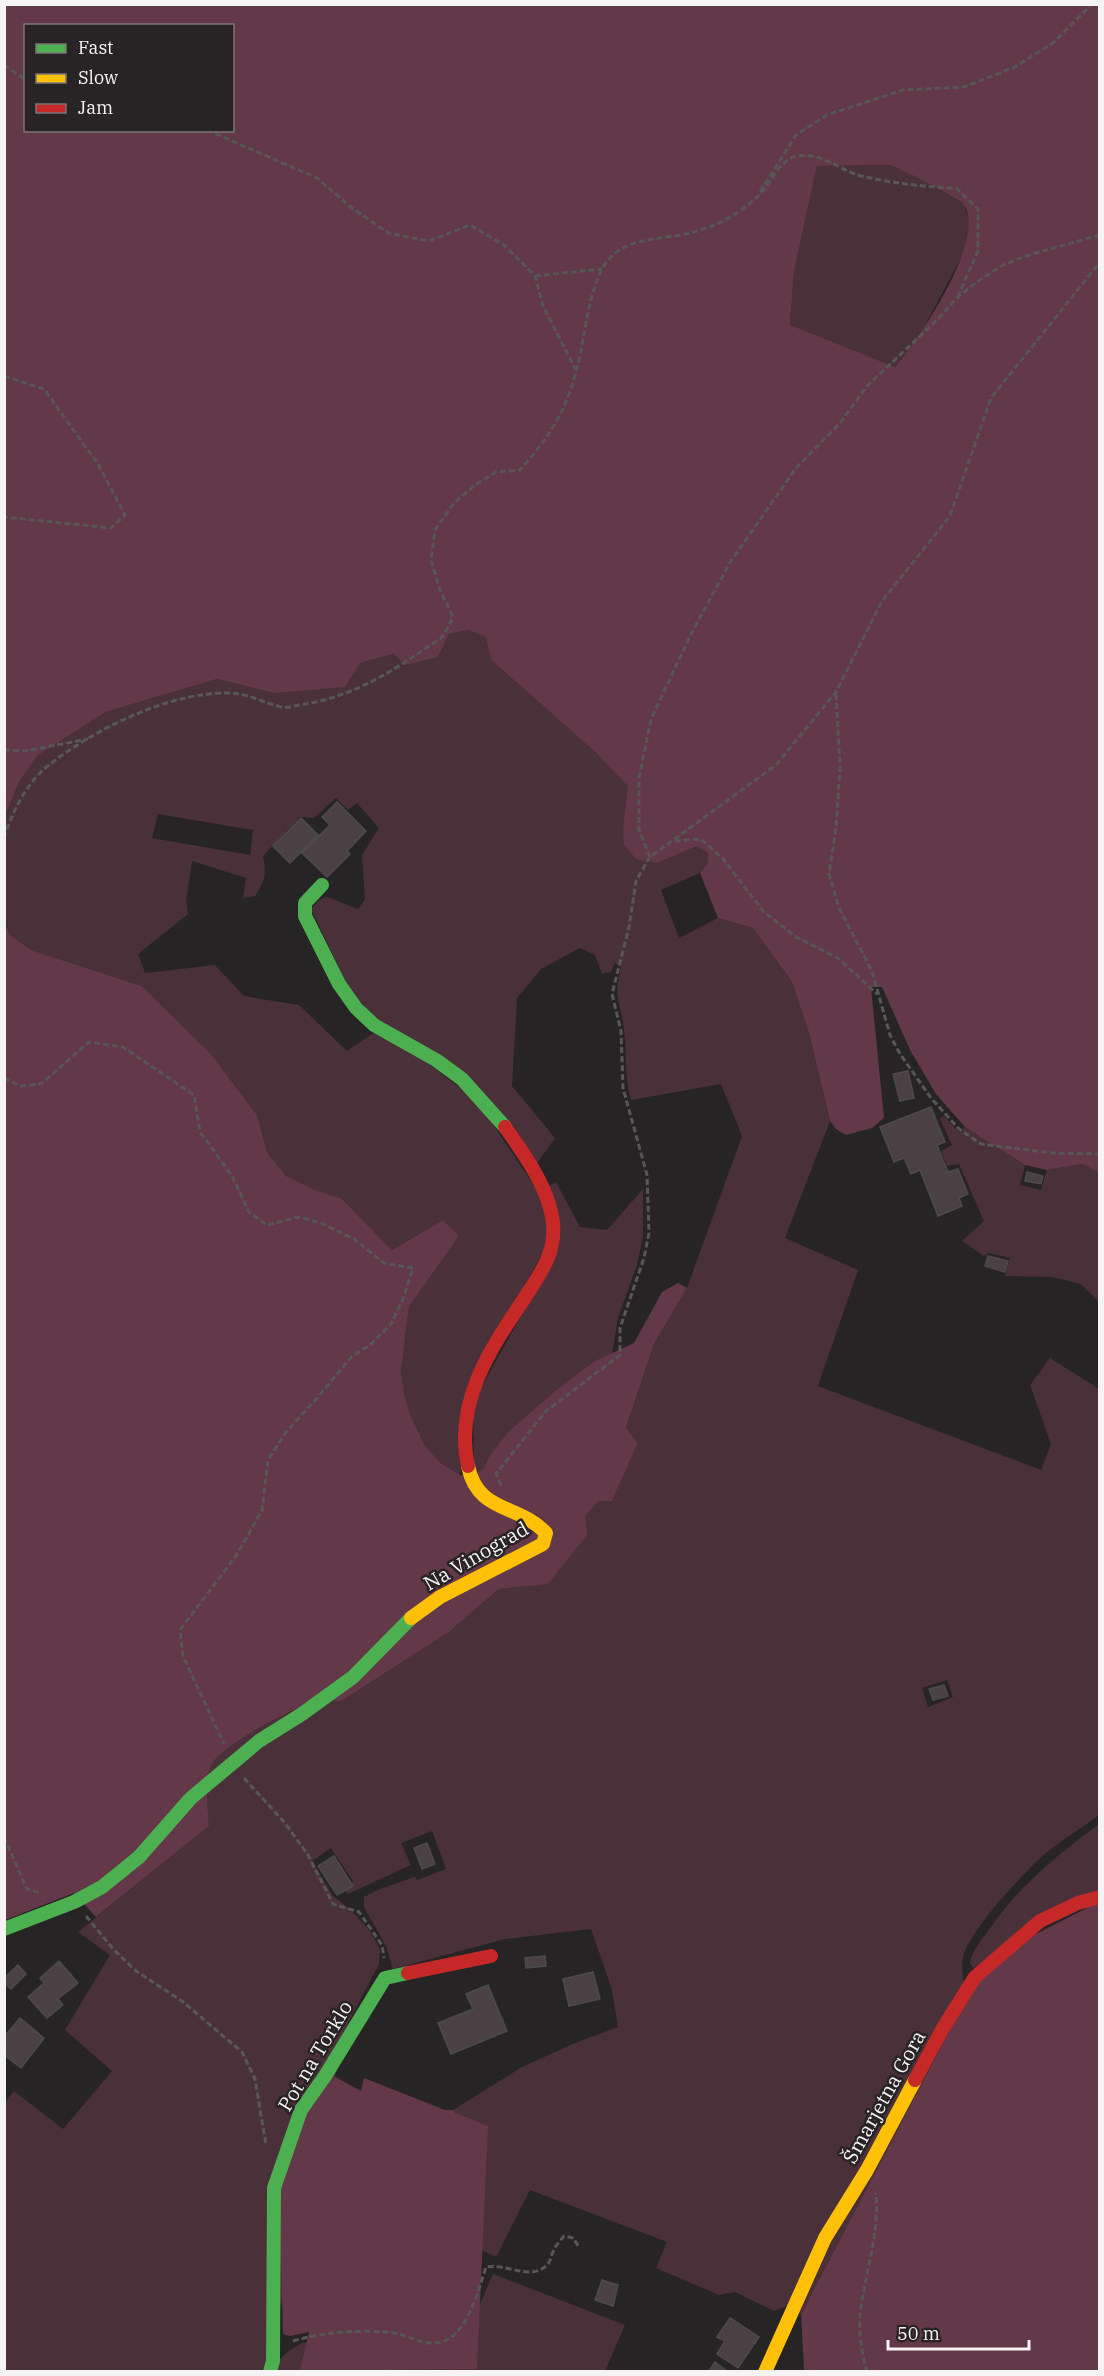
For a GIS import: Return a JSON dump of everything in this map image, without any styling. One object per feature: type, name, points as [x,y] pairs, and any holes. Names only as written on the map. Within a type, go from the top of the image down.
[{"type":"street","name":"Na Vinograd","points":[[4,1929],[74,1902],[102,1887],[140,1857],[190,1798],[232,1761],[353,1677],[415,1614],[543,1544],[546,1533],[540,1524],[498,1506],[482,1496],[473,1486],[464,1449],[464,1420],[482,1371],[502,1332],[552,1250],[554,1218],[547,1199],[517,1144],[464,1080],[445,1065],[390,1036],[364,1017],[346,995],[305,916],[305,903],[322,885]]},
{"type":"street","name":"Šmarjetna Gora","points":[[765,2372],[825,2238],[867,2170],[938,2038],[975,1977],[1004,1950],[1041,1921],[1078,1903],[1100,1897]]},
{"type":"street","points":[[385,1978],[491,1956]]},
{"type":"street","name":"Pot na Torklo","points":[[270,2372],[273,2361],[273,2200],[280,2166],[301,2110],[325,2076],[385,1978]]},
{"type":"path","points":[[757,196],[796,135],[827,115],[903,90],[964,87],[1015,67],[1054,42],[1092,4]]},
{"type":"path","points":[[4,65],[24,80]]},
{"type":"path","points":[[212,132],[317,178],[352,208],[388,233],[429,242],[470,225],[504,245],[535,276],[543,306],[576,371]]},
{"type":"path","points":[[4,838],[9,820],[26,791],[48,766],[125,718],[161,704],[230,693],[258,698],[282,707],[322,702],[356,689],[401,666],[441,638],[453,617],[440,590],[431,560],[435,530],[454,503],[474,485],[496,472],[520,470],[554,428],[567,401],[576,371],[591,300],[602,269],[619,248],[656,238],[704,230],[729,218],[757,196],[780,167],[795,156],[820,157],[859,175],[923,187],[956,188],[978,209],[978,251],[957,298]]},
{"type":"path","points":[[650,857],[639,830],[639,778],[651,719],[698,620],[731,561],[796,468],[840,423],[867,386],[957,298],[1005,264],[1100,235]]},
{"type":"path","points":[[514,1511],[496,1474],[545,1412],[620,1355],[620,1328],[644,1258],[649,1233],[648,1175],[623,1088],[620,1064],[621,1030],[612,994],[617,968],[624,949],[636,881],[650,857],[776,765],[836,692],[882,601],[950,516],[991,398],[1100,262]]},
{"type":"path","points":[[535,276],[602,269]]},
{"type":"path","points":[[4,376],[44,389],[98,464],[125,515],[111,528],[4,517]]},
{"type":"path","points":[[836,692],[840,767],[836,828],[829,874],[839,909],[872,971],[890,1035],[900,1054],[931,1098],[959,1129],[981,1144],[1052,1153],[1100,1154]]},
{"type":"path","points":[[4,750],[25,751],[90,739]]},
{"type":"path","points":[[650,857],[675,840],[701,839],[723,859],[763,911],[796,937],[838,958],[877,994]]},
{"type":"path","points":[[4,1078],[20,1086],[41,1084],[89,1042],[123,1047],[194,1095],[200,1132],[232,1176],[249,1212],[267,1225],[299,1217],[321,1223],[354,1239],[384,1263],[413,1268],[404,1299],[391,1324],[369,1346],[352,1356],[286,1432],[268,1461],[262,1510],[238,1553],[180,1630],[183,1656],[232,1761],[248,1783],[285,1823],[308,1855],[333,1904],[359,1912],[382,1945],[385,1978]]},
{"type":"path","points":[[4,1837],[27,1889],[46,1894]]},
{"type":"path","points":[[74,1902],[113,1949],[136,1971],[182,2001],[242,2052],[255,2079],[267,2153]]},
{"type":"path","points":[[867,2170],[876,2188],[878,2218],[860,2310],[862,2355],[867,2372]]},
{"type":"path","points":[[273,2347],[301,2339],[366,2332],[395,2333],[436,2343],[450,2337],[462,2327],[476,2299],[486,2267],[496,2265],[526,2273],[540,2271],[550,2262],[553,2249],[564,2236],[573,2238],[579,2247]]},
{"type":"shaded area","points":[[4,5],[1099,5],[1099,1173],[1083,1164],[1047,1170],[1025,1165],[965,1127],[936,1094],[910,1050],[882,987],[871,987],[884,1118],[872,1128],[846,1135],[836,1129],[830,1121],[809,1033],[792,982],[753,928],[718,918],[700,873],[708,863],[708,853],[697,846],[657,863],[636,859],[624,845],[623,828],[628,786],[594,751],[491,660],[486,637],[468,630],[449,634],[438,657],[405,665],[394,654],[360,663],[345,687],[273,693],[217,679],[106,712],[37,756],[19,782],[5,816]],"holes":[[[890,165],[963,204],[968,219],[967,239],[947,288],[919,335],[895,367],[790,325],[794,272],[817,166]]]},
{"type":"shaded area","points":[[890,165],[919,177],[963,204],[971,223],[963,254],[919,337],[895,367],[790,326],[794,272],[817,166]]},
{"type":"shaded area","points":[[468,630],[487,637],[491,660],[594,751],[629,786],[623,828],[657,863],[698,845],[708,853],[708,863],[700,873],[661,890],[679,938],[718,918],[753,928],[792,982],[809,1033],[830,1121],[785,1238],[858,1270],[818,1386],[1041,1470],[1051,1444],[1030,1385],[1050,1358],[1099,1389],[1099,1815],[1037,1861],[1000,1900],[969,1943],[963,1957],[962,1972],[964,1982],[973,1986],[801,2314],[790,2305],[774,2311],[735,2292],[719,2295],[656,2268],[667,2242],[530,2190],[496,2257],[477,2248],[460,2122],[453,2110],[522,2067],[618,2027],[612,1990],[591,1929],[505,1939],[393,1969],[386,1946],[364,1907],[364,1897],[415,1877],[417,1880],[446,1869],[432,1831],[401,1843],[411,1865],[348,1894],[345,1891],[353,1881],[331,1848],[312,1861],[333,1896],[351,1910],[370,1931],[380,1949],[379,1964],[348,2023],[265,2371],[5,2371],[5,2102],[14,2091],[63,2129],[112,2071],[65,2030],[110,1955],[78,1932],[209,1826],[207,1796],[209,1773],[217,1758],[228,1749],[259,1728],[307,1704],[323,1699],[340,1702],[449,1632],[499,1589],[548,1583],[585,1517],[598,1500],[612,1501],[638,1443],[626,1429],[654,1344],[687,1288],[742,1136],[721,1084],[631,1100],[626,1073],[624,1029],[617,993],[621,968],[615,963],[611,972],[602,974],[595,955],[580,948],[541,969],[517,998],[512,1086],[555,1138],[535,1166],[507,1122],[392,1033],[351,993],[311,909],[319,900],[327,897],[358,909],[365,899],[362,855],[379,828],[357,803],[348,810],[336,798],[314,818],[300,817],[263,856],[264,877],[255,896],[243,898],[246,878],[192,861],[186,902],[188,914],[138,954],[145,973],[215,965],[244,996],[299,1005],[347,1051],[375,1032],[419,1056],[478,1102],[543,1199],[549,1243],[487,1350],[460,1475],[441,1463],[425,1446],[410,1414],[401,1371],[409,1307],[459,1236],[443,1220],[392,1250],[341,1198],[315,1190],[286,1176],[267,1152],[257,1115],[211,1054],[142,986],[31,950],[10,935],[5,920],[5,816],[19,782],[37,756],[106,712],[217,679],[273,693],[360,663],[394,654],[438,657],[449,634]],"holes":[[[158,814],[253,830],[250,855],[152,838]],[[947,1680],[953,1697],[928,1707],[922,1688]]]},
{"type":"shaded area","points":[[4,920],[10,935],[31,950],[142,986],[211,1054],[257,1115],[267,1152],[286,1176],[315,1190],[341,1198],[392,1250],[443,1220],[459,1236],[409,1307],[401,1371],[410,1414],[425,1446],[441,1463],[460,1475],[474,1474],[483,1469],[489,1457],[509,1431],[559,1388],[595,1361],[634,1343],[662,1292],[678,1283],[687,1288],[654,1344],[626,1428],[638,1443],[612,1501],[598,1501],[585,1517],[587,1535],[548,1584],[499,1589],[449,1632],[340,1702],[323,1699],[307,1704],[259,1728],[228,1749],[217,1758],[209,1773],[207,1796],[209,1826],[96,1917],[74,1893],[5,1920]]},
{"type":"shaded area","points":[[944,1116],[960,1133],[965,1127],[1025,1165],[1020,1185],[1041,1190],[1047,1170],[1083,1164],[1099,1173],[1099,1302],[1081,1284],[1052,1277],[1005,1276],[1010,1258],[989,1253],[984,1256],[962,1241],[984,1221],[959,1164],[947,1166],[941,1151],[952,1145],[940,1119]]},
{"type":"shaded area","points":[[556,1182],[580,1227],[607,1230],[643,1189],[643,1237],[637,1265],[618,1318],[612,1355],[595,1361],[489,1457],[483,1469],[474,1474],[473,1402],[550,1264],[546,1188]]},
{"type":"shaded area","points":[[1099,1824],[1099,1892],[973,1968],[970,1963],[975,1950],[1012,1900],[1053,1860]]},
{"type":"shaded area","points":[[1099,1902],[1099,2371],[804,2371],[801,2314],[973,1986],[1022,1941]]},
{"type":"shaded area","points":[[332,2075],[361,2091],[364,2078],[445,2110],[453,2110],[455,2113],[488,2126],[477,2369],[300,2371],[309,2332],[290,2336],[283,2334],[279,2188],[306,2112]]},
{"type":"shaded area","points":[[493,2274],[625,2325],[605,2371],[274,2372],[285,2354],[302,2343],[473,2320]]},
{"type":"building","points":[[337,802],[366,831],[347,851],[350,854],[327,877],[302,853],[330,825],[322,817]]},
{"type":"building","points":[[301,818],[318,835],[290,863],[273,846]]},
{"type":"building","points":[[908,1071],[914,1098],[900,1101],[893,1074]]},
{"type":"building","points":[[931,1107],[945,1142],[937,1145],[948,1172],[958,1169],[968,1194],[959,1198],[962,1206],[938,1216],[920,1170],[911,1174],[904,1158],[894,1162],[880,1127]]},
{"type":"building","points":[[1027,1172],[1043,1176],[1041,1184],[1025,1181]]},
{"type":"building","points":[[988,1256],[1008,1261],[1005,1272],[985,1266]]},
{"type":"building","points":[[944,1685],[948,1696],[933,1700],[929,1689]]},
{"type":"building","points":[[427,1843],[435,1864],[422,1869],[414,1848]]},
{"type":"building","points":[[334,1856],[353,1886],[337,1895],[318,1866]]},
{"type":"building","points":[[545,1956],[546,1966],[526,1968],[525,1958]]},
{"type":"building","points":[[59,1961],[78,1983],[58,1999],[63,2005],[47,2018],[28,1997],[44,1983],[40,1978]]},
{"type":"building","points":[[18,1965],[26,1974],[11,1989],[4,1983],[4,1978]]},
{"type":"building","points":[[593,1972],[600,1999],[569,2006],[563,1979]]},
{"type":"building","points":[[488,1985],[507,2031],[451,2054],[438,2023],[473,2009],[466,1994]]},
{"type":"building","points":[[20,2018],[44,2038],[21,2068],[4,2055],[4,2048],[8,2043],[4,2037]]},
{"type":"building","points":[[602,2280],[618,2285],[613,2306],[595,2300]]},
{"type":"building","points":[[730,2318],[759,2337],[738,2368],[717,2354],[725,2341],[717,2337]]},
{"type":"building","points":[[715,2362],[728,2372],[708,2372]]},
{"type":"traffic: fast","points":[[322,885],[305,903],[305,916],[339,984],[356,1008],[374,1025],[436,1060],[462,1079],[505,1127]]},
{"type":"traffic: fast","points":[[4,1929],[74,1902],[102,1887],[139,1857],[191,1798],[259,1741],[302,1714],[353,1677],[411,1618]]},
{"type":"traffic: fast","points":[[270,2372],[273,2361],[274,2188],[301,2110],[325,2076],[385,1978],[408,1973]]},
{"type":"traffic: slow","points":[[411,1618],[440,1597],[543,1544],[546,1533],[535,1523],[500,1506],[480,1492],[468,1466]]},
{"type":"traffic: slow","points":[[765,2372],[825,2238],[867,2170],[915,2080]]},
{"type":"traffic: jam","points":[[468,1466],[465,1443],[466,1420],[478,1378],[499,1337],[545,1264],[552,1245],[553,1224],[547,1198],[528,1161],[505,1127]]},
{"type":"traffic: jam","points":[[915,2080],[943,2028],[975,1977],[1040,1921],[1078,1903],[1100,1897]]},
{"type":"traffic: jam","points":[[408,1973],[491,1956]]}]
